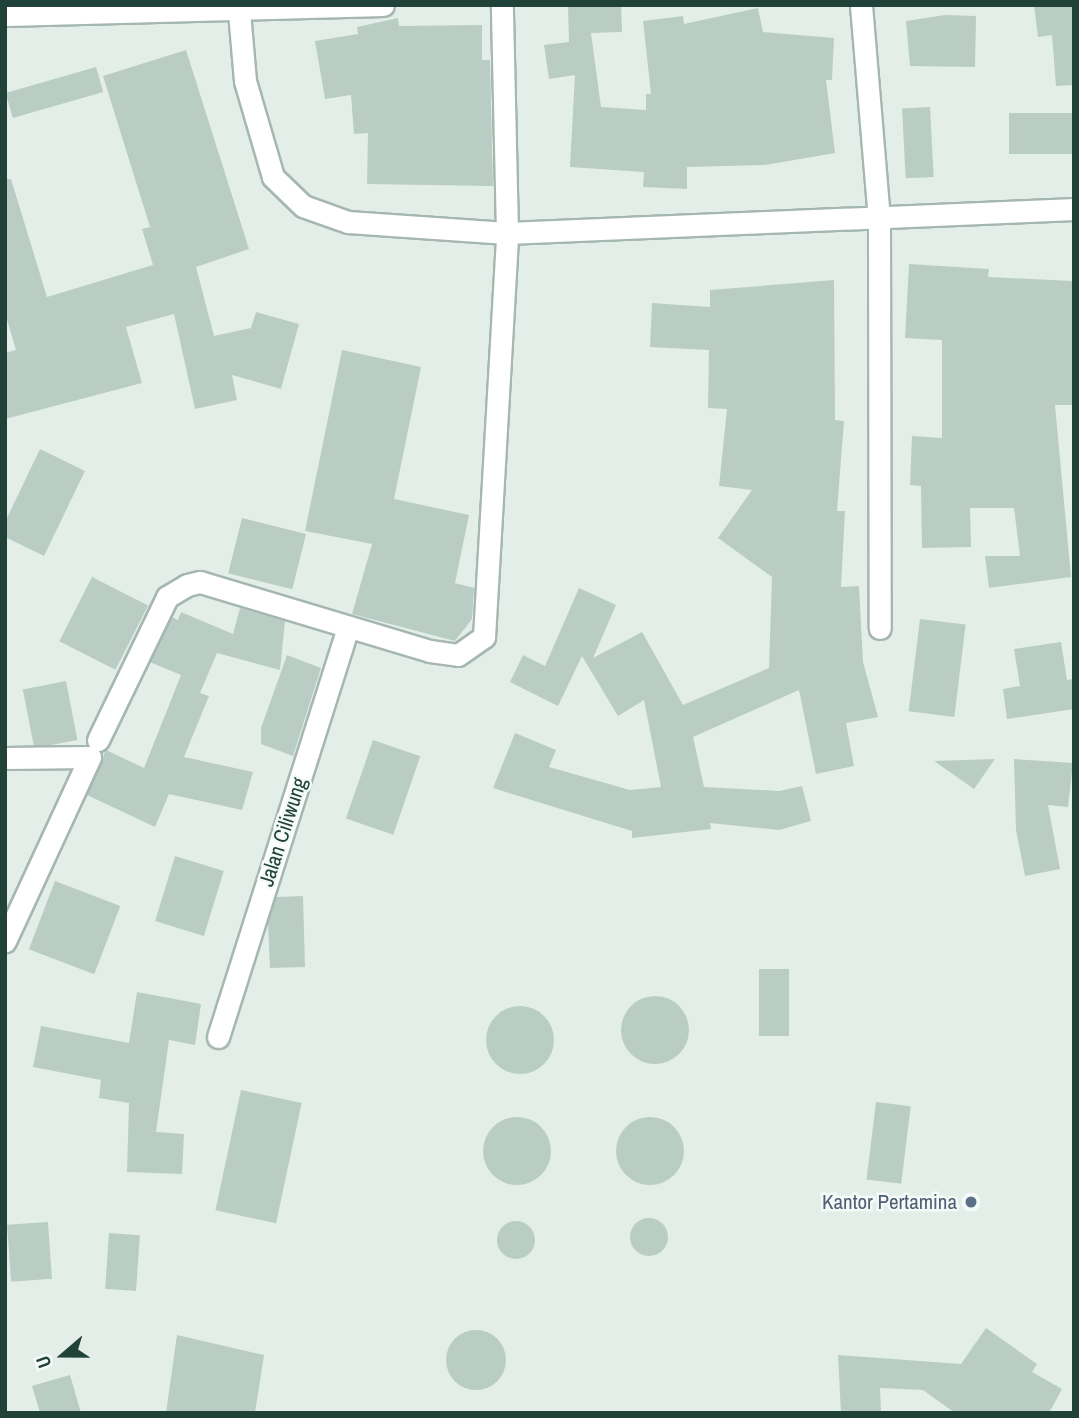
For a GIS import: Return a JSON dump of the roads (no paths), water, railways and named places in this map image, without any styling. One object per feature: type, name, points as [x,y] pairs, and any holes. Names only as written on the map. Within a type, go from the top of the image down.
[{"type":"street","points":[[5,15],[239,12],[276,8],[383,5]]},
{"type":"street","points":[[98,740],[175,588],[200,582],[348,627],[458,655],[477,646],[489,625],[507,233],[502,5]]},
{"type":"street","points":[[862,5],[878,221],[880,628]]},
{"type":"street","points":[[239,12],[258,140],[273,177],[303,205],[348,222],[507,233],[878,221],[1074,209]]},
{"type":"street","name":"Jalan Ciliwung","points":[[218,1037],[348,627]]},
{"type":"street","points":[[5,758],[90,757],[5,941]]},
{"type":"place","name":"Kantor Pertamina","points":[[971,1202]]}]
